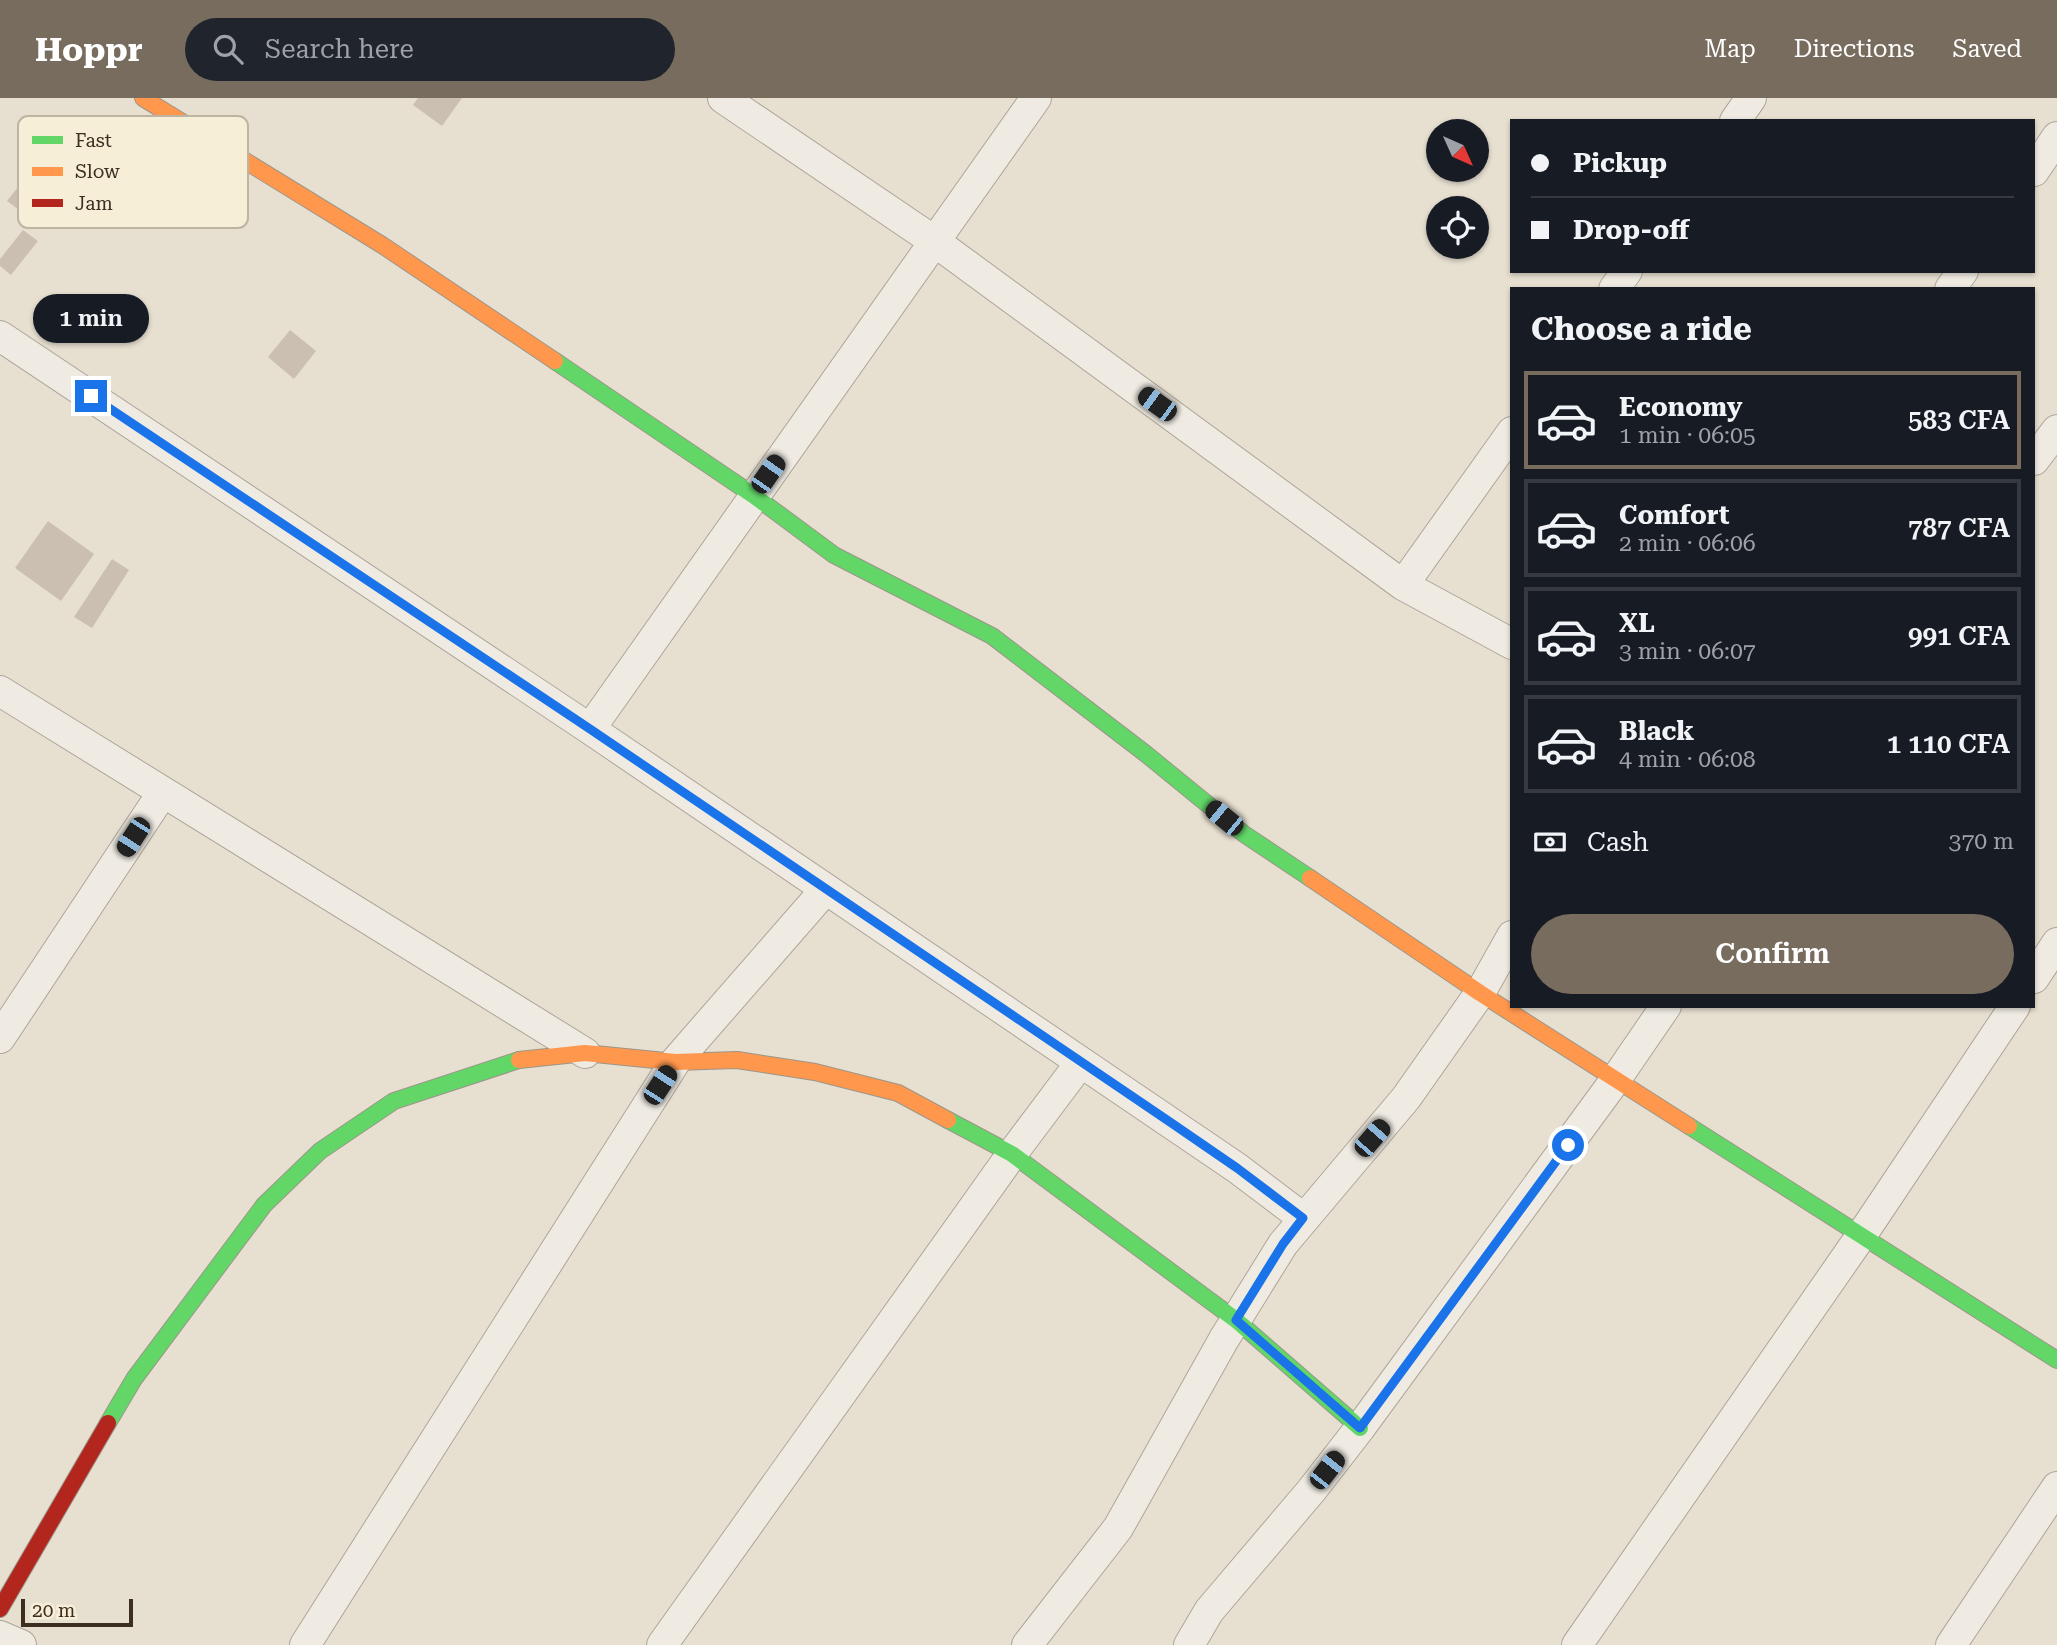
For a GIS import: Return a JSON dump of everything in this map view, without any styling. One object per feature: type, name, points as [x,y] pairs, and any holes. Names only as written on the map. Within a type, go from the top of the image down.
[{"type":"street","points":[[143,98],[172,116]]},
{"type":"street","points":[[723,98],[934,241],[1403,585],[1510,642]]},
{"type":"street","points":[[590,729],[1036,98]]},
{"type":"street","points":[[1736,119],[1751,98]]},
{"type":"street","points":[[2035,170],[2057,137]]},
{"type":"street","points":[[248,162],[382,244],[753,495],[834,555],[992,636],[1146,754],[1244,834],[1480,993],[2057,1360]]},
{"type":"street","points":[[0,336],[590,729],[1237,1168],[1303,1218]]},
{"type":"street","points":[[2035,459],[2057,430]]},
{"type":"street","points":[[1403,585],[1510,435]]},
{"type":"street","points":[[0,691],[585,1054]]},
{"type":"street","points":[[0,1038],[163,792]]},
{"type":"street","points":[[305,1645],[675,1062],[826,889]]},
{"type":"street","points":[[1027,1645],[1118,1528],[1236,1320],[1283,1244],[1406,1098],[1480,993],[1510,940]]},
{"type":"street","points":[[2035,976],[2057,943]]},
{"type":"street","points":[[1189,1645],[1209,1611],[1311,1491],[1360,1428],[1616,1079],[1665,1008]]},
{"type":"street","points":[[1577,1645],[1861,1236],[2014,1008]]},
{"type":"street","points":[[0,1609],[134,1379],[264,1205],[320,1152],[394,1101],[517,1060],[585,1054],[675,1062],[737,1060],[815,1072],[898,1093],[1012,1154],[1236,1320],[1360,1428]]},
{"type":"street","points":[[662,1645],[1012,1154],[1081,1062]]},
{"type":"street","points":[[1951,1645],[2057,1487]]},
{"type":"street","points":[[0,1636],[21,1645]]},
{"type":"building","points":[[418,98],[462,98],[442,126],[413,105]]},
{"type":"building","points":[[18,187],[18,209],[7,201]]},
{"type":"building","points":[[23,230],[38,241],[11,275],[0,266],[0,259]]},
{"type":"building","points":[[290,330],[316,351],[294,379],[268,357]]},
{"type":"building","points":[[48,521],[94,554],[61,601],[15,568]]},
{"type":"building","points":[[112,559],[129,570],[92,628],[74,617]]},
{"type":"traffic: fast","points":[[555,361],[753,495],[834,555],[992,636],[1146,754],[1244,834],[1310,878]]},
{"type":"traffic: fast","points":[[108,1423],[134,1379],[264,1205],[320,1151],[394,1101],[519,1060]]},
{"type":"traffic: fast","points":[[948,1120],[1012,1154],[1236,1320],[1360,1428]]},
{"type":"traffic: fast","points":[[1689,1126],[2057,1360]]},
{"type":"traffic: slow","points":[[143,98],[172,116]]},
{"type":"traffic: slow","points":[[248,163],[382,245],[555,361]]},
{"type":"traffic: slow","points":[[1310,878],[1480,993],[1689,1126]]},
{"type":"traffic: slow","points":[[519,1060],[585,1053],[675,1062],[737,1060],[815,1072],[898,1093],[948,1120]]},
{"type":"traffic: jam","points":[[0,1609],[108,1423]]},
{"type":"route","points":[[91,396],[590,729],[1170,1122],[1303,1218],[1283,1244],[1236,1320],[1360,1428],[1568,1145]]}]
